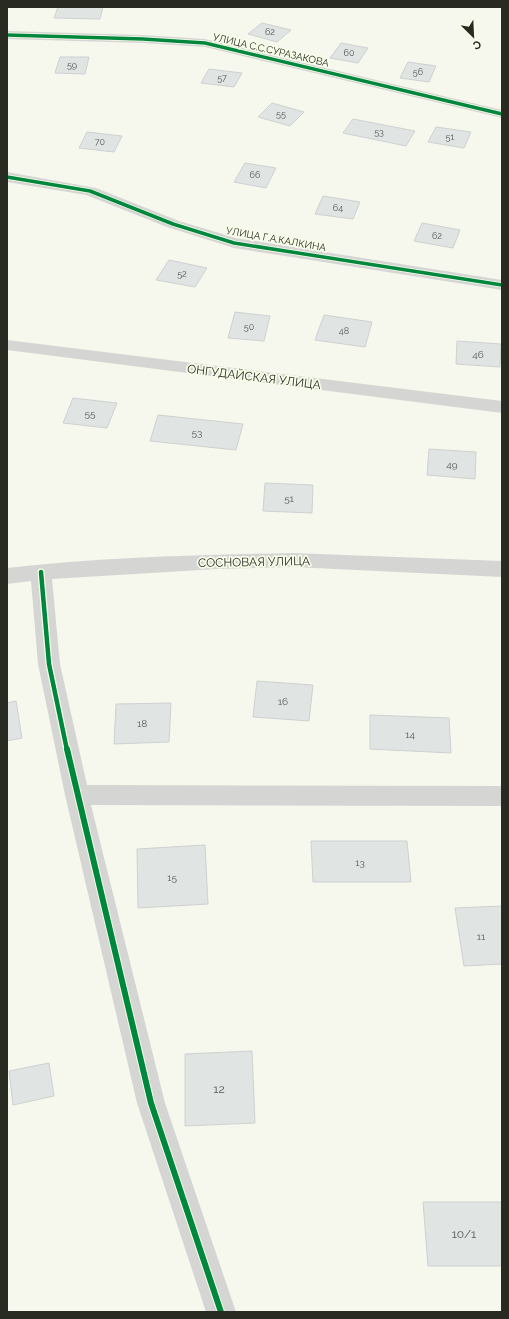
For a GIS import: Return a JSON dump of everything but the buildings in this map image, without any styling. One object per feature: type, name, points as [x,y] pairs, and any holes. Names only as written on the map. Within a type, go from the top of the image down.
[{"type":"street","name":"УЛИЦА С.С.СУРАЗАКОВА","points":[[7,35],[143,39],[206,44],[502,114]]},
{"type":"street","name":"УЛИЦА Г.А.КАЛКИНА","points":[[7,177],[90,191],[173,224],[234,242],[502,285]]},
{"type":"street","name":"ОНГУДАЙСКАЯ УЛИЦА","points":[[7,345],[502,407]]},
{"type":"street","name":"СОСНОВАЯ УЛИЦА","points":[[7,576],[41,572],[217,562],[293,560],[502,569]]},
{"type":"street","points":[[41,572],[49,664],[77,795],[152,1103],[221,1312]]},
{"type":"street","points":[[77,795],[502,796]]},
{"type":"cycle path","points":[[7,35],[143,39],[205,43],[502,114]]},
{"type":"cycle path","points":[[7,177],[90,191],[173,224],[234,243],[502,285]]},
{"type":"cycle path","points":[[41,572],[49,664],[77,795],[151,1103],[221,1312]]}]
